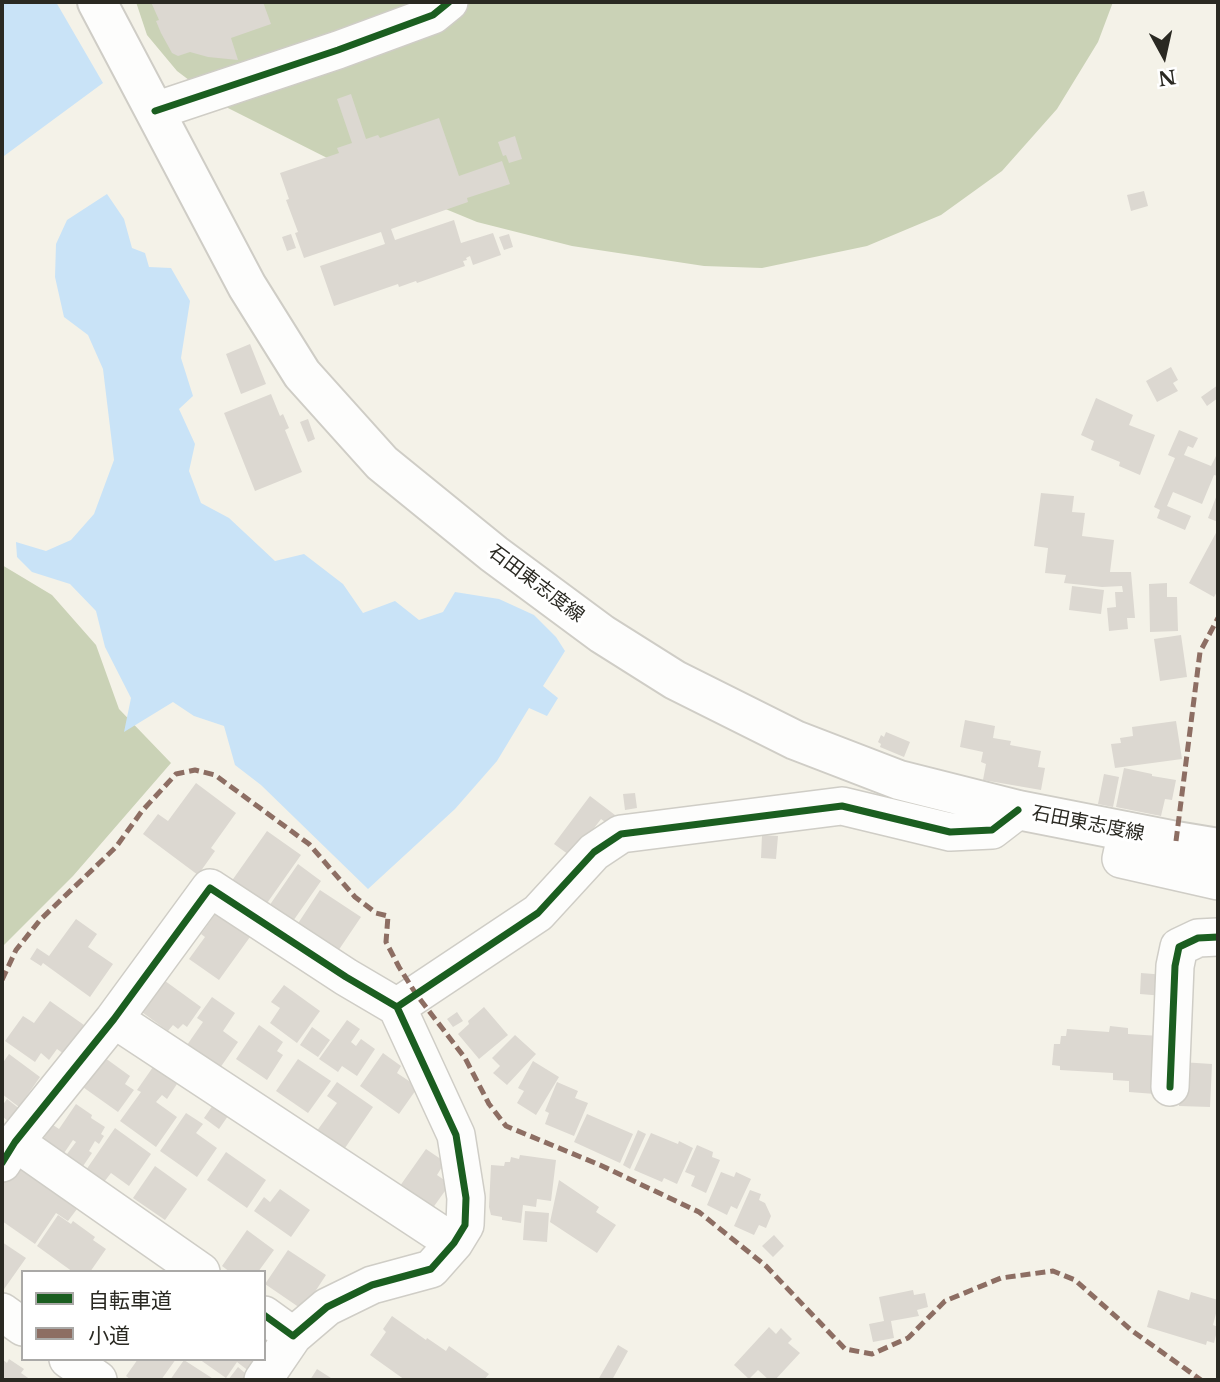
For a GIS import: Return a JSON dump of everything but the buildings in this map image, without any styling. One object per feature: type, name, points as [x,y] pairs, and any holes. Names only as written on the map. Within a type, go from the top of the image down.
[{"type":"main road","name":"石田東志度線","points":[[97,2],[247,286],[302,374],[382,463],[494,554],[602,634],[675,681],[795,740],[899,780],[1018,810],[1218,848]]},
{"type":"street","points":[[155,111],[433,15],[449,2]]},
{"type":"street","points":[[397,1007],[538,913],[594,852],[621,834],[842,806],[950,832],[992,830],[1018,810]]},
{"type":"street","points":[[1127,831],[1121,859],[1218,881]]},
{"type":"street","points":[[198,1270],[9,1153],[114,1019],[210,888],[346,978],[397,1007],[456,1135],[466,1198],[465,1225],[454,1243],[431,1269],[372,1285],[279,1326],[263,1380]]},
{"type":"street","points":[[1170,1087],[1175,967],[1179,947],[1198,938],[1218,937]]},
{"type":"street","points":[[114,1019],[454,1243]]},
{"type":"street","points":[[2,1312],[21,1326]]},
{"type":"street","points":[[71,1361],[98,1380]]},
{"type":"green space","points":[[136,2],[1113,2],[1098,42],[1057,109],[1002,171],[941,215],[867,246],[762,268],[704,266],[572,246],[477,222],[351,170],[222,105],[177,71],[147,35]]},
{"type":"green space","points":[[2,565],[52,595],[96,645],[119,709],[171,763],[73,876],[2,947]]},
{"type":"water","points":[[2,2],[56,2],[103,83],[4,156],[2,179]]},
{"type":"water","points":[[107,194],[124,219],[132,248],[145,253],[149,267],[171,268],[190,301],[181,358],[193,396],[179,409],[195,444],[189,471],[201,503],[229,518],[275,561],[304,554],[343,584],[363,613],[395,601],[419,620],[443,612],[455,592],[499,599],[534,615],[556,637],[565,651],[543,686],[558,698],[547,716],[529,708],[497,761],[455,809],[368,889],[261,785],[235,765],[224,726],[194,716],[173,702],[124,732],[131,698],[105,647],[96,611],[70,584],[32,572],[17,557],[16,542],[46,551],[71,540],[94,514],[114,460],[103,369],[88,335],[64,317],[55,277],[56,244],[67,220]]},
{"type":"marked path","points":[[1176,841],[1200,652],[1218,618]]},
{"type":"marked path","points":[[2,980],[16,950],[40,920],[116,847],[142,811],[176,774],[195,770],[215,775],[309,844],[355,897],[376,913],[388,916],[386,942],[399,967],[465,1058],[489,1104],[506,1126],[600,1165],[699,1212],[766,1266],[845,1349],[872,1354],[908,1338],[945,1301],[1001,1278],[1053,1271],[1075,1280],[1131,1330],[1201,1380]]},
{"type":"cycle path","points":[[155,111],[433,15],[449,2]]},
{"type":"cycle path","points":[[397,1007],[538,913],[594,852],[621,834],[842,806],[950,832],[992,830],[1018,810]]},
{"type":"cycle path","points":[[2,1163],[15,1142],[114,1019],[210,888],[397,1007],[456,1135],[466,1198],[465,1225],[454,1243],[431,1269],[372,1285],[327,1307],[293,1336],[266,1316]]},
{"type":"cycle path","points":[[1170,1087],[1175,966],[1179,947],[1198,938],[1218,937]]}]
